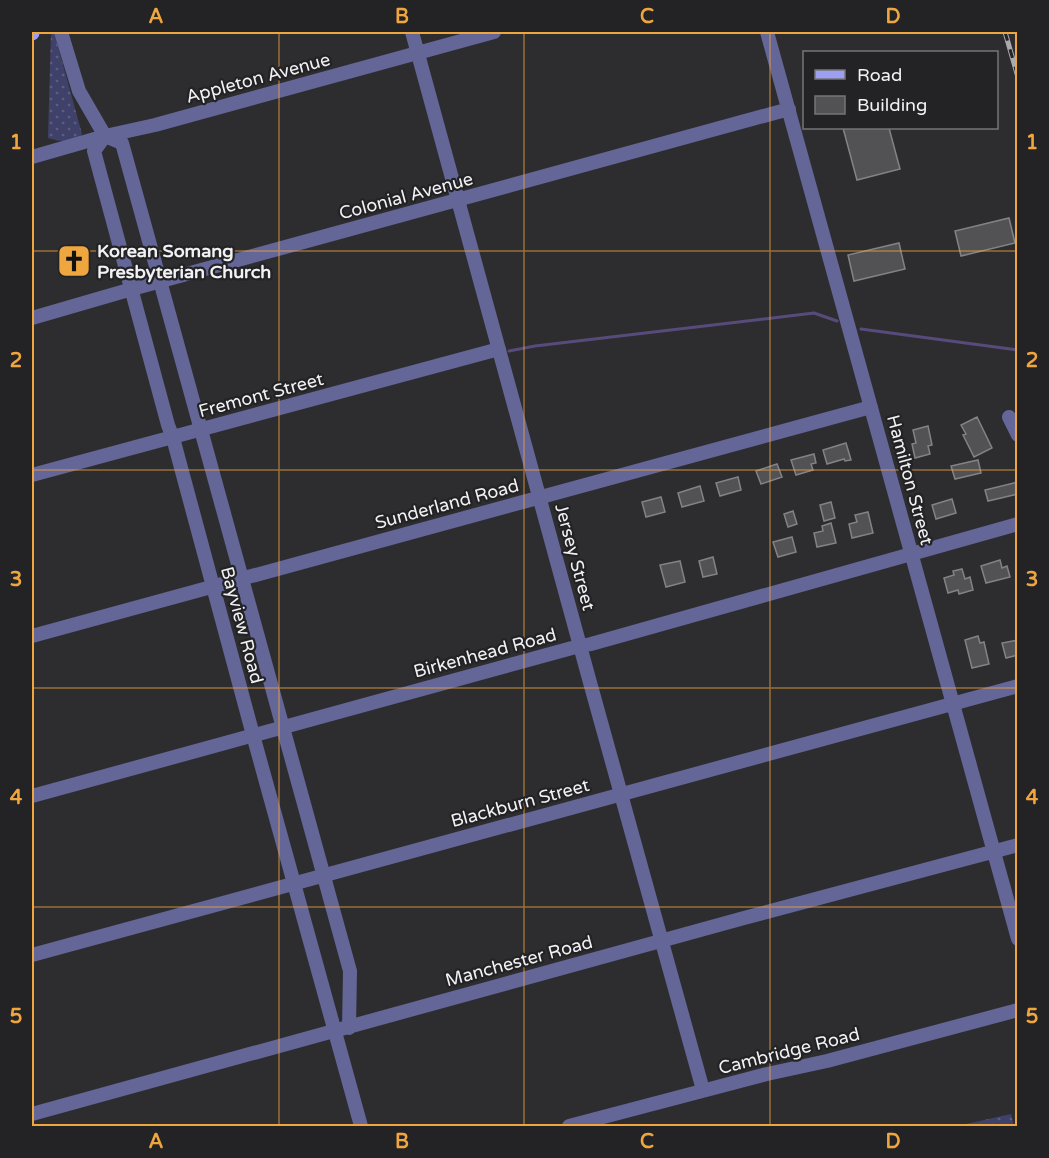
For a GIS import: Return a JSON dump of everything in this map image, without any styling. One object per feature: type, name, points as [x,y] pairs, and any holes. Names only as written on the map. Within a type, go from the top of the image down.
[{"type":"street","name":"Bayview Road","points":[[60,32],[79,91],[105,136],[122,143],[350,971],[349,1028]]},
{"type":"street","name":"Jersey Street","points":[[412,32],[579,646],[703,1090]]},
{"type":"street","name":"Appleton Avenue","points":[[32,157],[494,32]]},
{"type":"street","name":"Hamilton Street","points":[[767,32],[1017,939]]},
{"type":"street","name":"Colonial Avenue","points":[[32,318],[789,109]]},
{"type":"street","name":"Bayview Road","points":[[105,136],[94,151],[361,1126]]},
{"type":"street","name":"Fremont Street","points":[[32,476],[500,349]]},
{"type":"street","name":"Sunderland Road","points":[[32,636],[871,407]]},
{"type":"street","points":[[1009,417],[1017,435]]},
{"type":"street","name":"Birkenhead Road","points":[[32,796],[1017,524]]},
{"type":"street","name":"Blackburn Street","points":[[32,955],[1017,686]]},
{"type":"street","name":"Manchester Road","points":[[32,1114],[1017,845]]},
{"type":"street","name":"Cambridge Road","points":[[568,1126],[703,1090],[827,1061],[1017,1010]]},
{"type":"shaded area","points":[[51,32],[54,32],[82,134],[71,141],[48,138]]},
{"type":"shaded area","points":[[1011,1114],[1014,1126],[957,1126]]},
{"type":"building","points":[[843,129],[889,129],[900,169],[857,180]]},
{"type":"building","points":[[1009,218],[1015,243],[961,256],[955,231]]},
{"type":"building","points":[[899,243],[905,269],[854,281],[848,255]]},
{"type":"building","points":[[977,417],[992,448],[974,457],[963,435],[966,434],[961,425]]},
{"type":"building","points":[[928,426],[932,445],[928,446],[930,454],[915,458],[912,444],[916,443],[913,430]]},
{"type":"building","points":[[846,443],[851,460],[845,461],[844,459],[827,464],[823,450]]},
{"type":"building","points":[[814,454],[816,463],[811,464],[813,470],[796,475],[791,460]]},
{"type":"building","points":[[978,460],[981,473],[955,479],[951,466]]},
{"type":"building","points":[[777,464],[782,477],[761,484],[756,471]]},
{"type":"building","points":[[738,477],[741,490],[720,496],[716,483]]},
{"type":"building","points":[[1018,482],[1018,494],[988,501],[985,490]]},
{"type":"building","points":[[700,486],[704,501],[682,507],[678,493]]},
{"type":"building","points":[[661,497],[665,512],[646,517],[642,502]]},
{"type":"building","points":[[952,499],[956,513],[936,519],[932,505]]},
{"type":"building","points":[[831,502],[835,518],[824,521],[820,505]]},
{"type":"building","points":[[793,511],[797,524],[788,527],[784,514]]},
{"type":"building","points":[[868,512],[873,533],[852,538],[849,524],[857,522],[855,515]]},
{"type":"building","points":[[831,523],[836,543],[817,547],[814,533],[823,531],[822,526]]},
{"type":"building","points":[[792,537],[796,552],[778,557],[773,542]]},
{"type":"building","points":[[713,557],[717,574],[703,577],[699,561]]},
{"type":"building","points":[[1000,560],[1002,568],[1007,566],[1010,577],[986,583],[981,566]]},
{"type":"building","points":[[680,561],[685,582],[666,587],[660,565]]},
{"type":"building","points":[[962,569],[965,579],[970,577],[973,590],[959,594],[958,590],[948,593],[944,578],[954,575],[953,571]]},
{"type":"building","points":[[978,636],[980,643],[984,642],[989,664],[972,668],[965,640]]},
{"type":"building","points":[[1018,640],[1018,655],[1006,658],[1002,643]]},
{"type":"waterway","points":[[509,351],[814,313],[837,321]]},
{"type":"waterway","points":[[861,329],[1018,350]]},
{"type":"railway","points":[[1005,32],[1018,77]]},
{"type":"place","name":"Korean Somang Presbyterian Church","points":[[74,261]]}]
